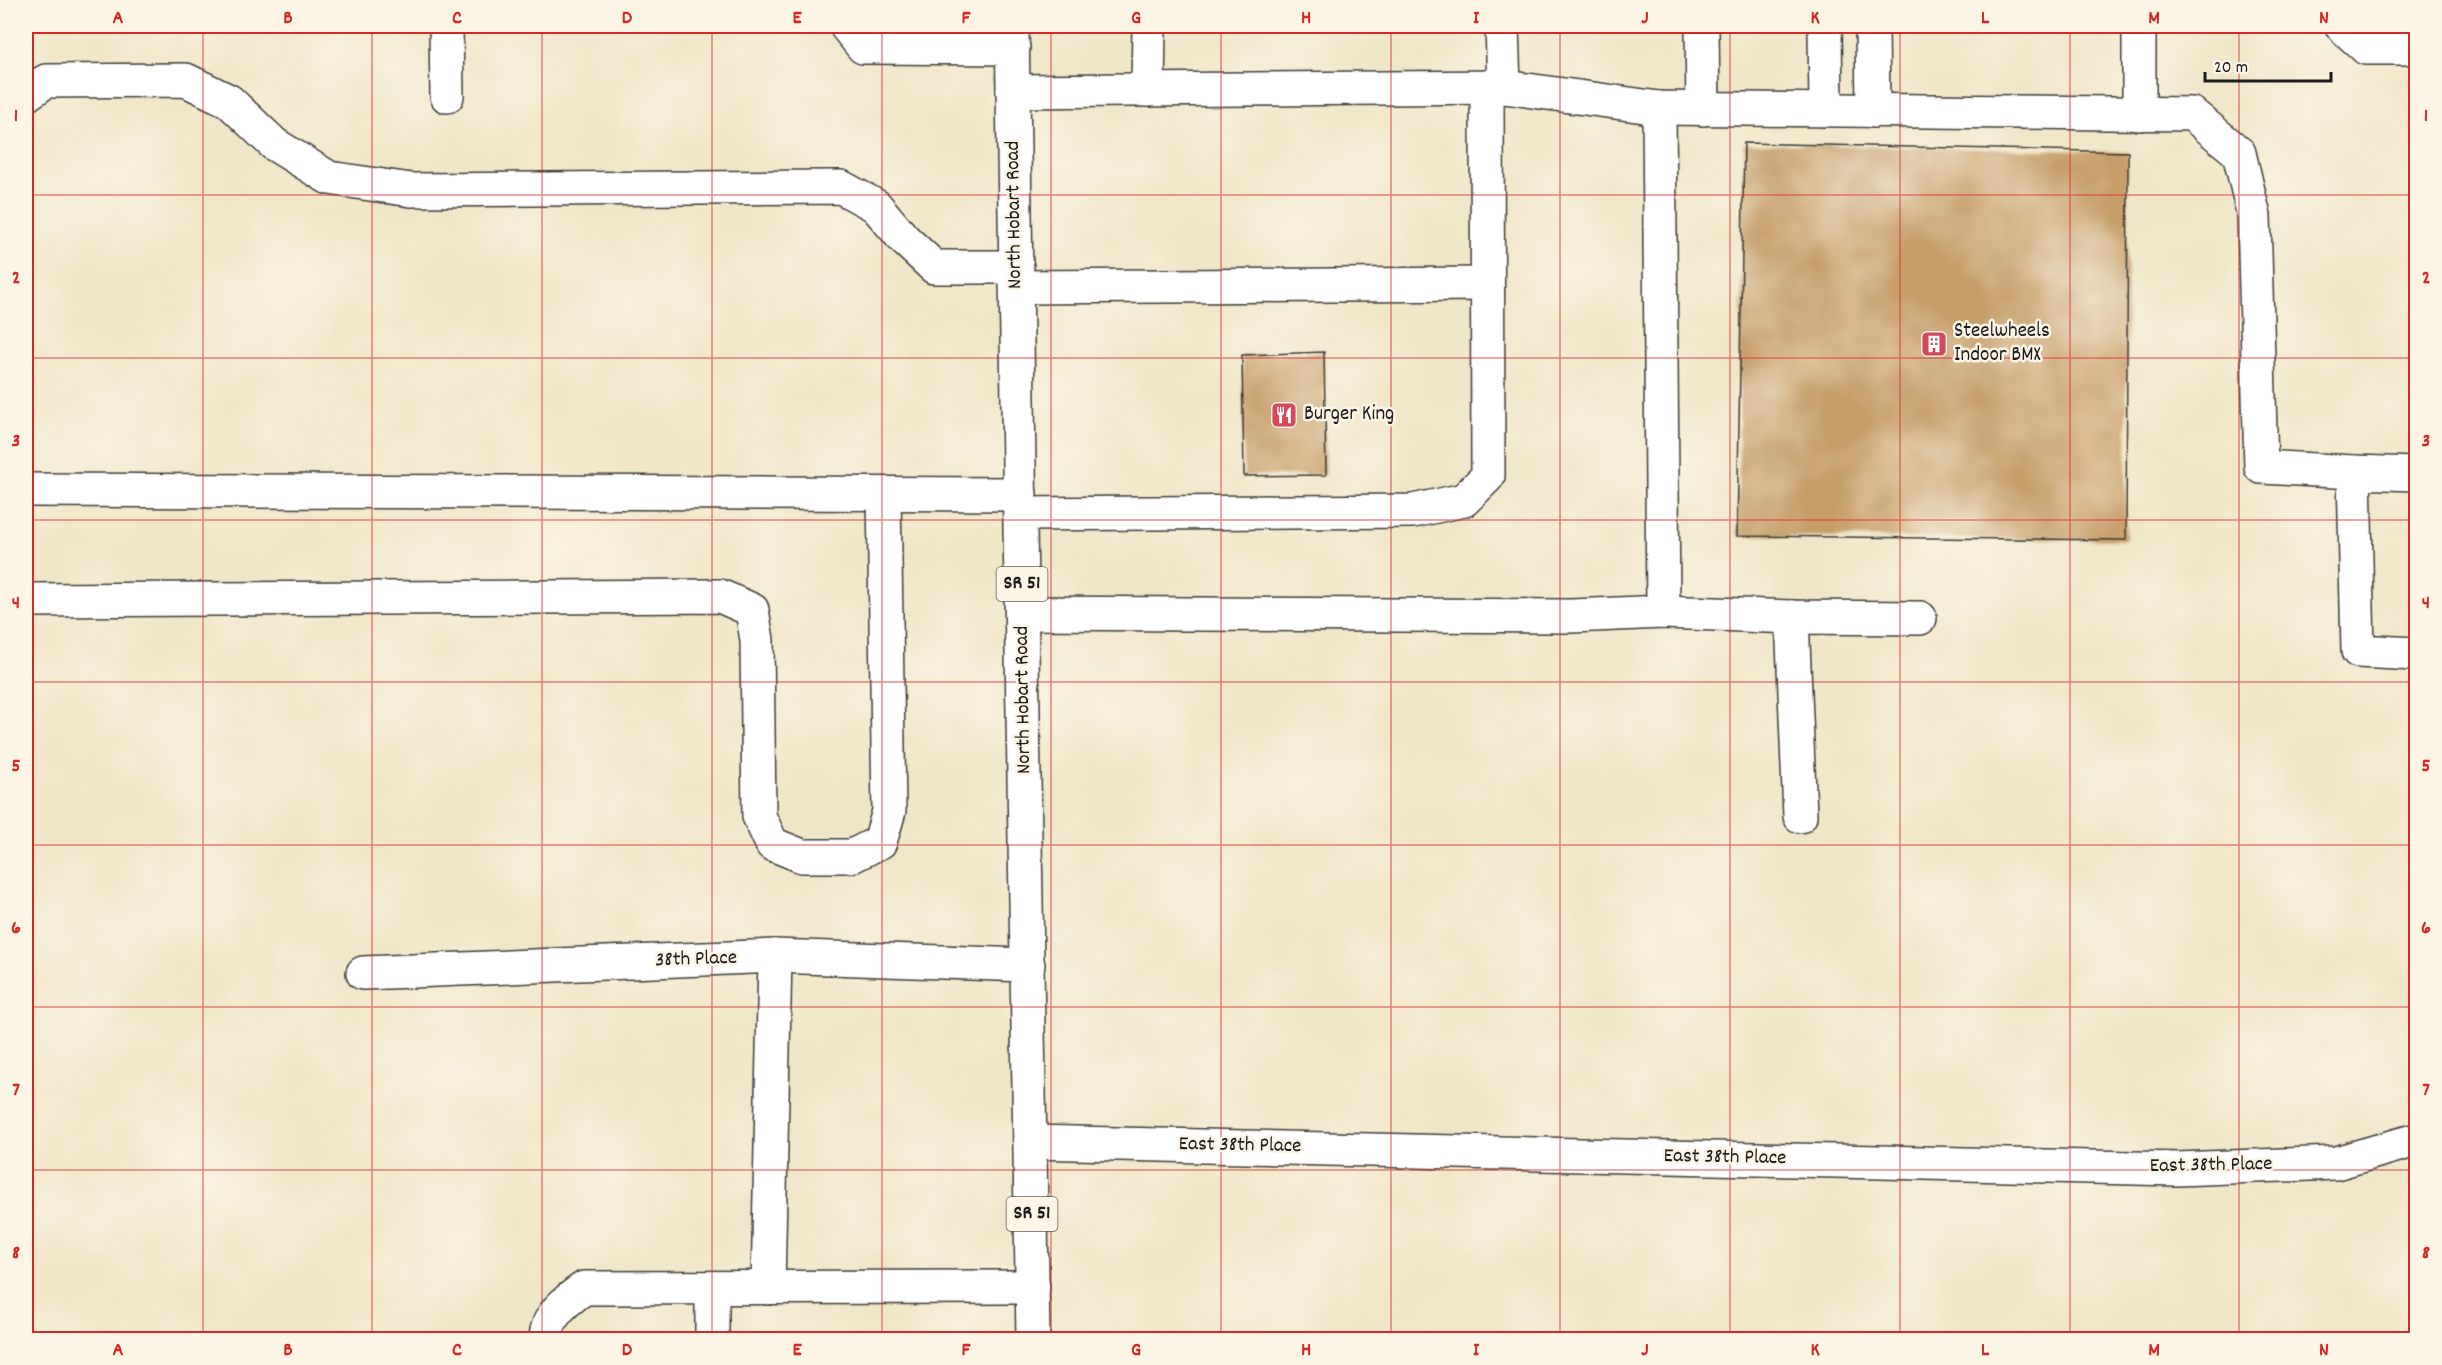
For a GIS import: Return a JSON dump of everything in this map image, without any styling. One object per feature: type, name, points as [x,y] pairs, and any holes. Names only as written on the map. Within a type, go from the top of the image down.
[{"type":"street","points":[[446,26],[447,96]]},
{"type":"street","points":[[846,26],[863,47],[1013,37]]},
{"type":"street","points":[[1148,90],[1149,26]]},
{"type":"street","points":[[26,490],[884,494],[1020,504],[1413,511],[1464,500],[1488,476],[1487,284],[1495,87],[1502,26]]},
{"type":"street","points":[[1702,26],[1703,109]]},
{"type":"street","points":[[1825,26],[1826,110]]},
{"type":"street","points":[[1872,26],[1873,111]]},
{"type":"street","points":[[2139,26],[2139,114]]},
{"type":"street","points":[[2342,26],[2366,48],[2416,48]]},
{"type":"street","name":"North Hobart Road","points":[[1013,37],[1033,1340]]},
{"type":"street","points":[[26,95],[46,81],[186,80],[228,101],[274,144],[329,178],[411,190],[841,187],[876,206],[904,239],[934,267],[1017,277],[1487,284]]},
{"type":"street","points":[[1013,91],[1495,87],[1659,108],[2192,114],[2238,153],[2254,216],[2261,467],[2416,474]]},
{"type":"street","points":[[1659,108],[1663,612]]},
{"type":"street","points":[[2354,472],[2358,651],[2416,654]]},
{"type":"street","points":[[26,600],[720,596],[752,610],[757,640],[759,816],[772,844],[802,856],[852,856],[880,842],[889,812],[884,494]]},
{"type":"street","points":[[1022,613],[1571,616],[1663,612],[1792,617],[1920,618]]},
{"type":"street","points":[[1792,617],[1800,816]]},
{"type":"street","points":[[768,1288],[775,956]]},
{"type":"street","name":"38th Place","points":[[363,973],[775,956],[1028,965]]},
{"type":"street","name":"East 38th Place","points":[[1031,1142],[2177,1169],[2336,1163],[2416,1140]]},
{"type":"street","points":[[546,1340],[546,1332],[560,1304],[584,1288],[1033,1287]]},
{"type":"street","points":[[712,1288],[712,1340]]},
{"type":"building","name":"Steelwheels Indoor BMX","points":[[1744,143],[2128,152],[2126,540],[1737,536]]},
{"type":"building","name":"Burger King","points":[[1324,352],[1326,475],[1244,476],[1242,355]]},
{"type":"place","name":"Steelwheels Indoor BMX","points":[[1934,344]]},
{"type":"place","name":"Burger King","points":[[1284,415]]}]
